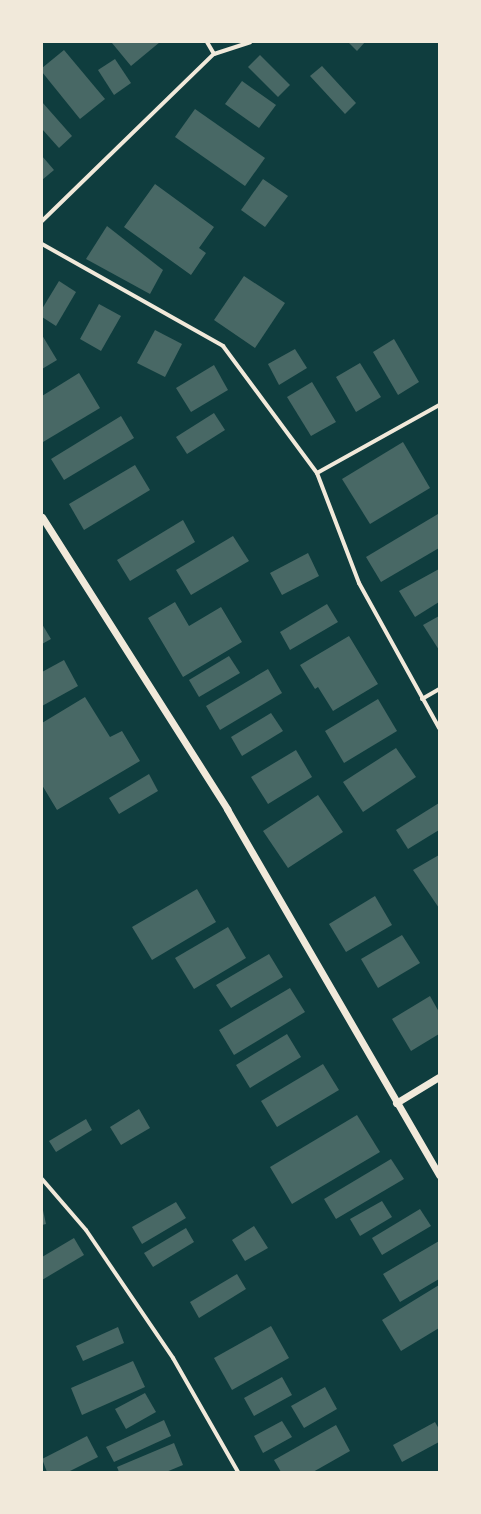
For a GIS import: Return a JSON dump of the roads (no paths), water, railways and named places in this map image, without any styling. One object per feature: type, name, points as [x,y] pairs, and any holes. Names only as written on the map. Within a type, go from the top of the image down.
[{"type":"street","points":[[207,42],[214,54]]},
{"type":"street","points":[[42,221],[214,54],[250,42]]},
{"type":"street","points":[[42,244],[223,346],[318,473],[359,583],[439,728]]},
{"type":"street","points":[[318,473],[439,405]]},
{"type":"street","points":[[42,517],[227,809],[439,1175]]},
{"type":"street","points":[[422,699],[439,689]]},
{"type":"street","points":[[396,1103],[439,1077]]},
{"type":"street","points":[[42,1179],[86,1230],[173,1358],[238,1472]]}]
